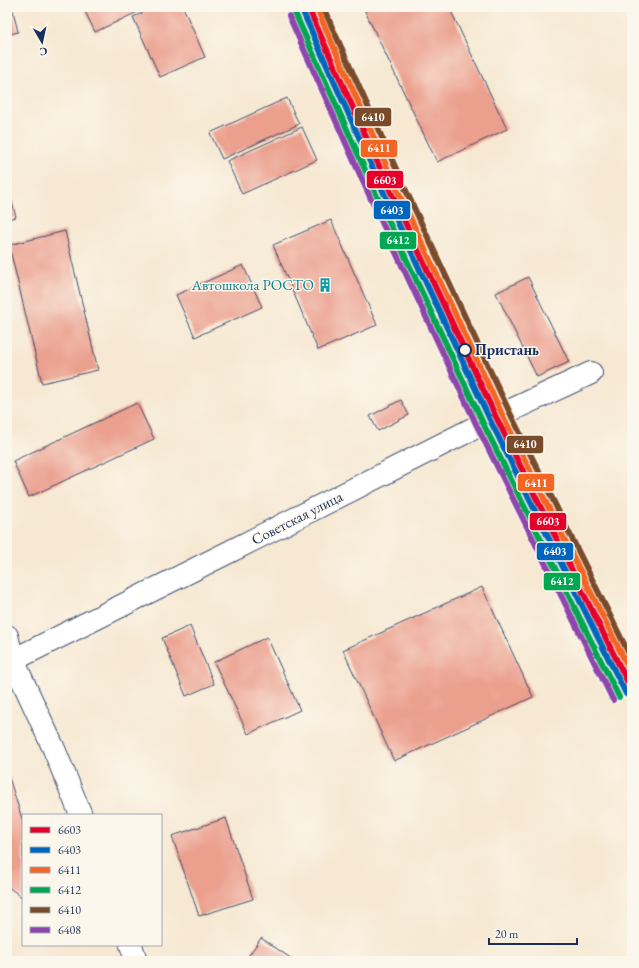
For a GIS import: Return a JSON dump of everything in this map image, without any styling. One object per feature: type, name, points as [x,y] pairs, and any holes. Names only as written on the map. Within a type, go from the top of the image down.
[{"type":"street","name":"Советская улица","points":[[10,664],[496,416],[592,373]]},
{"type":"street","points":[[7,636],[10,664],[54,749],[81,814]]},
{"type":"street","points":[[132,946],[136,961]]},
{"type":"building","points":[[7,7],[12,7],[18,32],[7,35]]},
{"type":"building","points":[[83,7],[148,7],[95,32]]},
{"type":"building","points":[[156,7],[183,7],[205,57],[160,77],[133,17]]},
{"type":"building","points":[[363,7],[449,7],[507,129],[437,162]]},
{"type":"building","points":[[287,98],[299,124],[222,159],[210,133]]},
{"type":"building","points":[[302,127],[317,160],[242,194],[227,161]]},
{"type":"building","points":[[7,183],[16,217],[7,219]]},
{"type":"building","name":"Автошкола РОСТО","points":[[331,220],[377,325],[318,350],[273,245]]},
{"type":"building","points":[[65,231],[98,370],[42,383],[9,245]]},
{"type":"building","points":[[243,265],[262,307],[195,337],[176,295]]},
{"type":"building","points":[[528,277],[569,362],[537,377],[496,293]]},
{"type":"building","points":[[401,400],[409,415],[378,431],[370,416]]},
{"type":"building","points":[[137,403],[154,439],[29,497],[13,461]]},
{"type":"building","points":[[482,587],[533,697],[394,761],[343,650]]},
{"type":"building","points":[[190,626],[214,684],[186,696],[162,638]]},
{"type":"building","points":[[267,637],[300,710],[248,734],[214,662]]},
{"type":"building","points":[[7,771],[22,819],[22,897],[7,886]]},
{"type":"building","points":[[226,818],[253,899],[199,916],[172,836]]},
{"type":"building","points":[[261,938],[295,961],[245,961]]},
{"type":"transit line","name":"6603","points":[[308,7],[389,188],[496,417],[632,691]]},
{"type":"transit line","name":"6411","points":[[316,7],[395,185],[502,414],[632,675]]},
{"type":"transit line","name":"6410","points":[[323,7],[402,182],[509,411],[632,660]]},
{"type":"transit line","name":"6403","points":[[302,10],[383,191],[490,420],[626,694]]},
{"type":"transit line","name":"6412","points":[[295,13],[376,194],[483,423],[619,697]]},
{"type":"transit line","name":"6408","points":[[289,16],[370,197],[477,426],[613,700]]},
{"type":"place","name":"Автошкола РОСТО","points":[[325,285]]},
{"type":"place","name":"Пристань","points":[[465,350]]}]
